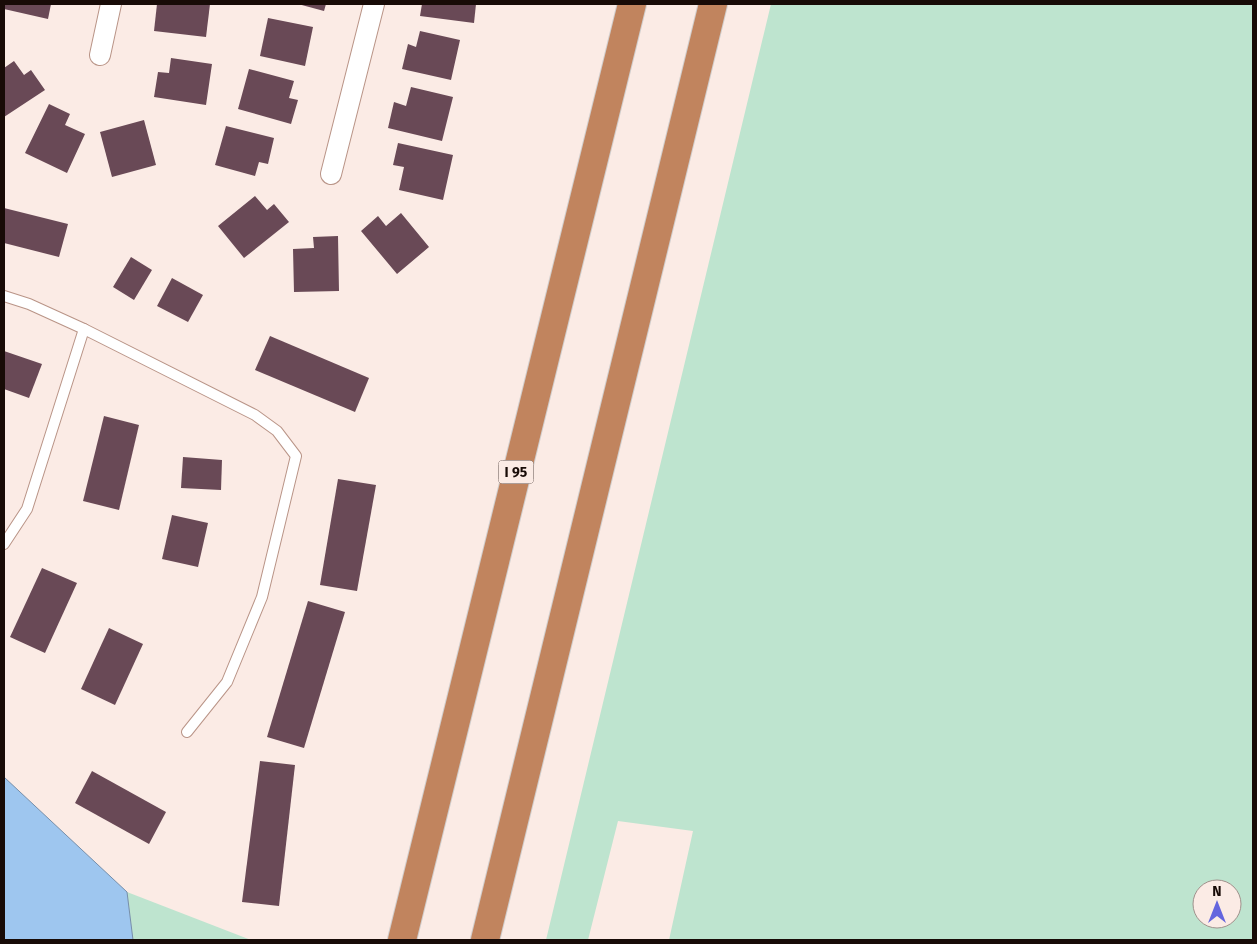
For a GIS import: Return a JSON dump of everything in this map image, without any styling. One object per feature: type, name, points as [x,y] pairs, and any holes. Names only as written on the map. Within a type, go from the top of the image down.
[{"type":"highway","name":"I 95","points":[[402,940],[632,4]]},
{"type":"highway","points":[[485,940],[713,4]]},
{"type":"street","points":[[100,55],[111,4]]},
{"type":"street","points":[[332,174],[374,4]]},
{"type":"lane","points":[[4,296],[30,304],[84,329],[255,415],[277,431],[296,456],[262,597],[227,682],[187,732]]},
{"type":"lane","points":[[4,544],[27,509],[84,329]]},
{"type":"green space","points":[[771,4],[1253,4],[1253,940],[669,940],[693,831],[618,821],[588,940],[546,940]]},
{"type":"green space","points":[[127,892],[251,940],[133,940]]},
{"type":"water","points":[[4,777],[127,892],[133,940],[4,940]]},
{"type":"building","points":[[4,4],[51,4],[48,19],[4,9]]},
{"type":"building","points":[[157,4],[210,4],[206,37],[154,31]]},
{"type":"building","points":[[298,4],[326,4],[324,11]]},
{"type":"building","points":[[422,4],[476,4],[474,23],[420,16]]},
{"type":"building","points":[[268,18],[313,27],[305,66],[260,56]]},
{"type":"building","points":[[420,31],[460,40],[451,80],[402,69],[408,44],[416,47]]},
{"type":"building","points":[[171,58],[212,64],[206,105],[154,97],[158,72],[169,73]]},
{"type":"building","points":[[14,61],[24,75],[31,70],[45,90],[4,117],[4,68]]},
{"type":"building","points":[[249,69],[294,81],[289,98],[298,100],[291,124],[238,109]]},
{"type":"building","points":[[411,87],[453,97],[442,141],[388,128],[394,102],[406,106]]},
{"type":"building","points":[[49,104],[70,114],[65,125],[85,134],[67,173],[25,153]]},
{"type":"building","points":[[144,120],[156,165],[112,177],[100,132]]},
{"type":"building","points":[[226,126],[274,138],[268,164],[259,162],[255,176],[215,165]]},
{"type":"building","points":[[398,143],[453,155],[443,200],[399,190],[404,167],[393,165]]},
{"type":"building","points":[[255,196],[267,210],[274,204],[289,222],[244,258],[218,226]]},
{"type":"building","points":[[4,208],[68,224],[59,257],[4,243]]},
{"type":"building","points":[[401,213],[429,247],[397,274],[361,231],[378,216],[386,226]]},
{"type":"building","points":[[338,236],[339,291],[294,292],[293,249],[314,248],[313,237]]},
{"type":"building","points":[[131,257],[152,270],[134,300],[113,287]]},
{"type":"building","points":[[172,278],[203,295],[188,322],[157,306]]},
{"type":"building","points":[[270,336],[369,378],[355,412],[255,370]]},
{"type":"building","points":[[4,351],[42,364],[29,398],[4,389]]},
{"type":"building","points":[[104,416],[139,425],[119,510],[83,501]]},
{"type":"building","points":[[183,457],[222,460],[221,490],[181,488]]},
{"type":"building","points":[[338,479],[376,485],[357,591],[320,585]]},
{"type":"building","points":[[172,515],[208,523],[198,567],[162,559]]},
{"type":"building","points":[[42,568],[77,583],[45,653],[10,637]]},
{"type":"building","points":[[308,601],[345,612],[304,748],[267,737]]},
{"type":"building","points":[[109,628],[143,644],[115,705],[81,689]]},
{"type":"building","points":[[260,761],[295,765],[279,906],[242,902]]},
{"type":"building","points":[[92,771],[166,812],[149,844],[75,803]]}]
